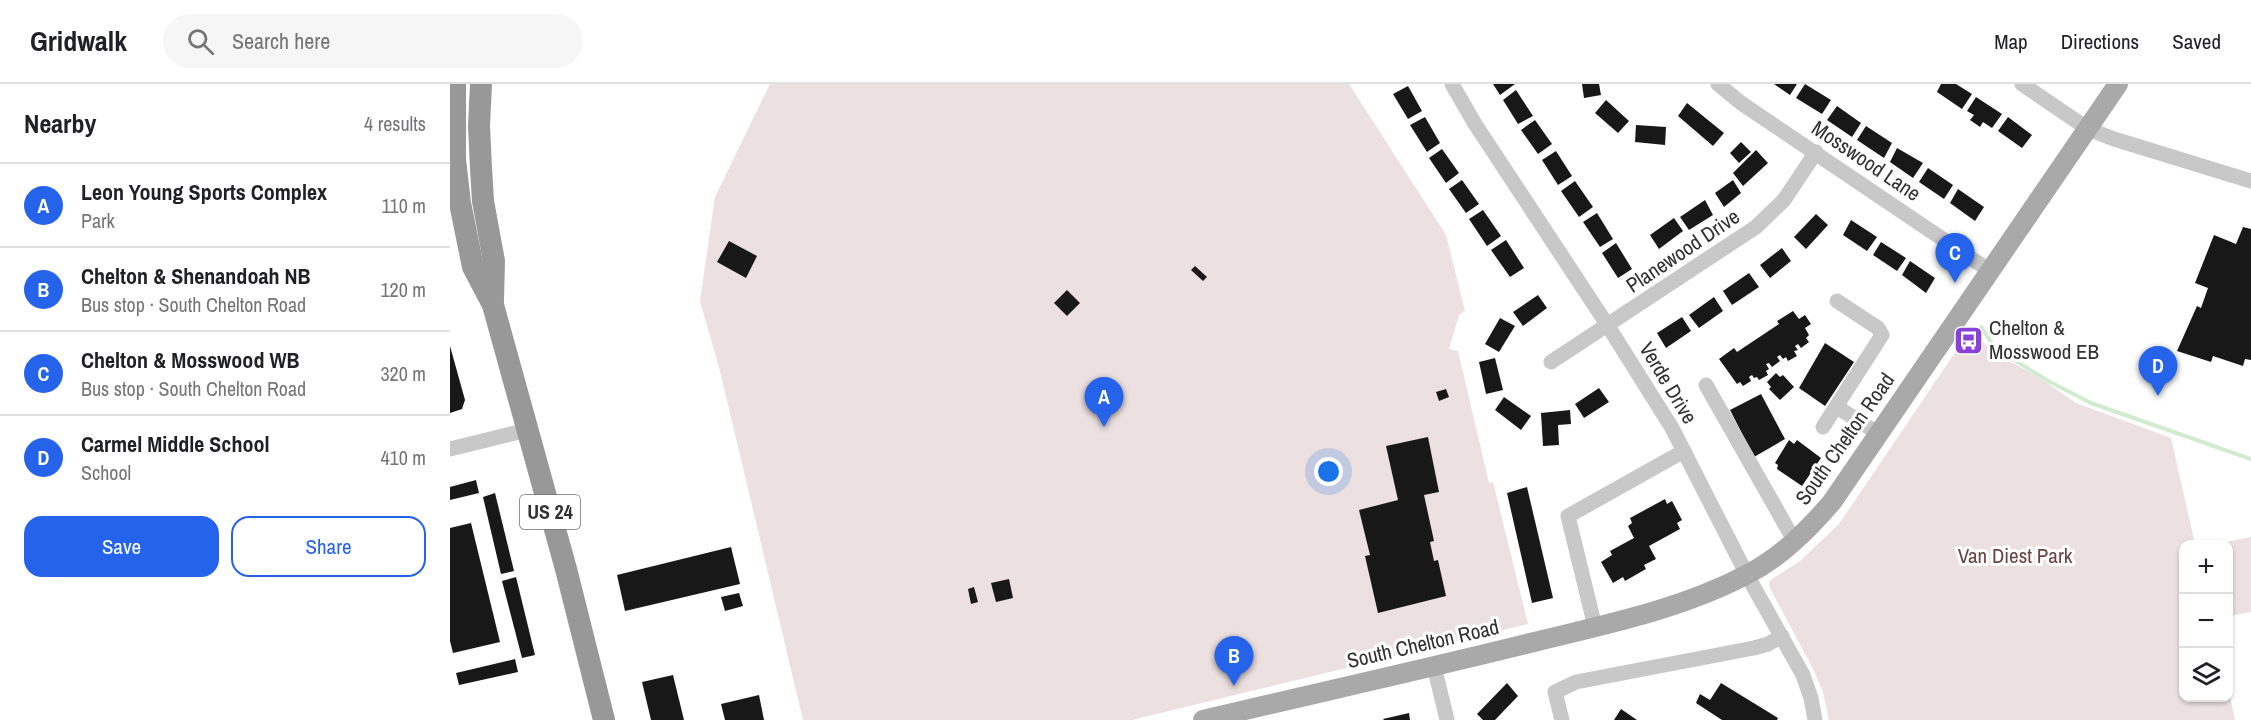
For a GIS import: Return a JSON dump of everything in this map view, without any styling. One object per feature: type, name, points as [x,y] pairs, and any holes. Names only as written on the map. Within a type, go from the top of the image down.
[{"type":"highway","name":"US 24","points":[[455,84],[455,204],[473,267],[493,305],[604,720]]},
{"type":"highway","name":"US 24","points":[[481,84],[479,126],[481,168],[483,201],[494,261],[493,305]]},
{"type":"main road","name":"South Chelton Road","points":[[1203,720],[1259,714],[1434,666],[1595,627],[1678,604],[1747,575],[1795,542],[1832,502],[2118,84]]},
{"type":"street","name":"Verde Drive","points":[[1452,84],[1475,124],[1657,403],[1747,575],[1803,675],[1811,698],[1815,720]]},
{"type":"street","name":"Mosswood Lane","points":[[1718,84],[1742,103],[1990,271]]},
{"type":"street","points":[[2022,84],[2088,129],[2251,181]]},
{"type":"street","name":"Planewood Drive","points":[[1551,362],[1756,227],[1784,200],[1816,152]]},
{"type":"street","points":[[1823,427],[1882,335],[1878,328],[1837,301]]},
{"type":"street","points":[[1706,385],[1795,542]]},
{"type":"street","points":[[1837,407],[1879,434]]},
{"type":"street","points":[[450,449],[527,430]]},
{"type":"street","points":[[1595,627],[1568,516],[1684,451]]},
{"type":"street","points":[[1562,720],[1555,692],[1576,682],[1754,648],[1768,644],[1782,636]]},
{"type":"street","points":[[1434,666],[1447,720]]},
{"type":"green space","points":[[770,84],[1349,84],[1446,235],[1465,311],[1459,315],[1449,349],[1458,351],[1489,483],[1493,482],[1528,624],[1132,720],[803,720],[720,371],[700,301],[715,197]]},
{"type":"green space","name":"Van Diest Park","points":[[1971,329],[1989,348],[2003,358],[2037,376],[2076,403],[2171,438],[2194,540],[2179,540],[2179,702],[2231,702],[2235,720],[1829,720],[1823,692],[1813,669],[1770,588],[1769,582],[1800,561],[1839,524]]},
{"type":"green space","points":[[2251,537],[2251,612],[2233,615],[2233,594],[2233,541]]},
{"type":"building","points":[[1493,84],[1515,84],[1500,95]]},
{"type":"building","points":[[1582,84],[1599,84],[1601,95],[1584,98]]},
{"type":"building","points":[[1774,84],[1797,84],[1790,95]]},
{"type":"building","points":[[1805,84],[1831,100],[1822,114],[1796,98]]},
{"type":"building","points":[[1941,84],[1956,84],[1972,94],[1962,109],[1937,92]]},
{"type":"building","points":[[1408,86],[1422,111],[1408,119],[1393,94]]},
{"type":"building","points":[[1516,90],[1533,116],[1518,124],[1503,100]]},
{"type":"building","points":[[1976,97],[2002,114],[1992,128],[1983,122],[1980,127],[1970,120],[1974,115],[1967,111]]},
{"type":"building","points":[[1606,100],[1629,121],[1618,133],[1595,113]]},
{"type":"building","points":[[1687,103],[1724,133],[1713,146],[1678,116]]},
{"type":"building","points":[[1837,106],[1861,123],[1852,137],[1827,120]]},
{"type":"building","points":[[1425,117],[1440,143],[1427,152],[1410,125]]},
{"type":"building","points":[[2008,117],[2032,135],[2022,148],[1998,131]]},
{"type":"building","points":[[1535,120],[1552,144],[1538,154],[1521,130]]},
{"type":"building","points":[[1636,125],[1666,127],[1665,145],[1635,142]]},
{"type":"building","points":[[1866,126],[1892,143],[1884,158],[1857,140]]},
{"type":"building","points":[[1741,142],[1751,152],[1739,163],[1730,153]]},
{"type":"building","points":[[1897,148],[1923,163],[1913,178],[1890,162]]},
{"type":"building","points":[[1442,149],[1459,173],[1446,183],[1429,158]]},
{"type":"building","points":[[1756,150],[1768,163],[1743,186],[1733,173]]},
{"type":"building","points":[[1556,151],[1572,176],[1558,185],[1542,160]]},
{"type":"building","points":[[1928,168],[1953,185],[1944,199],[1919,182]]},
{"type":"building","points":[[1462,180],[1479,204],[1466,213],[1449,189]]},
{"type":"building","points":[[1733,180],[1741,193],[1724,207],[1715,193]]},
{"type":"building","points":[[1575,181],[1593,207],[1579,217],[1561,191]]},
{"type":"building","points":[[1958,189],[1984,207],[1975,221],[1950,203]]},
{"type":"building","points":[[1705,200],[1713,215],[1689,230],[1680,217]]},
{"type":"building","points":[[1483,210],[1501,236],[1487,246],[1469,219]]},
{"type":"building","points":[[1597,213],[1613,239],[1600,247],[1583,222]]},
{"type":"building","points":[[1816,214],[1828,225],[1806,249],[1794,237]]},
{"type":"building","points":[[1674,218],[1683,231],[1659,249],[1650,235]]},
{"type":"building","points":[[1851,220],[1877,237],[1867,251],[1843,235]]},
{"type":"building","points":[[2243,227],[2251,229],[2251,360],[2245,359],[2243,366],[2213,356],[2211,362],[2177,351],[2197,306],[2201,308],[2208,288],[2195,283],[2214,235],[2236,244]]},
{"type":"building","points":[[1506,240],[1524,268],[1510,277],[1491,250]]},
{"type":"building","points":[[729,241],[757,256],[746,278],[717,262]]},
{"type":"building","points":[[1881,242],[1906,258],[1897,271],[1873,255]]},
{"type":"building","points":[[1616,243],[1632,269],[1618,278],[1602,253]]},
{"type":"building","points":[[1782,248],[1791,261],[1770,278],[1760,265]]},
{"type":"building","points":[[1910,261],[1935,278],[1926,293],[1902,275]]},
{"type":"building","points":[[1195,266],[1207,277],[1203,281],[1191,270]]},
{"type":"building","points":[[1749,273],[1759,287],[1732,305],[1723,291]]},
{"type":"building","points":[[1067,290],[1080,303],[1067,316],[1054,303]]},
{"type":"building","points":[[1538,295],[1547,308],[1523,326],[1513,312]]},
{"type":"building","points":[[1714,297],[1723,311],[1699,328],[1689,315]]},
{"type":"building","points":[[1793,311],[1799,319],[1805,315],[1811,324],[1805,328],[1809,335],[1806,338],[1809,342],[1801,348],[1798,344],[1795,346],[1798,350],[1794,351],[1797,356],[1788,361],[1786,357],[1783,359],[1780,355],[1777,357],[1780,361],[1772,367],[1769,363],[1766,364],[1769,369],[1766,371],[1768,375],[1759,380],[1752,375],[1749,377],[1751,381],[1743,386],[1740,382],[1737,384],[1719,359],[1734,348],[1737,352],[1779,324],[1777,321]]},
{"type":"building","points":[[1682,317],[1691,331],[1666,348],[1657,333]]},
{"type":"building","points":[[1500,318],[1515,326],[1499,352],[1485,344]]},
{"type":"building","points":[[1825,343],[1854,362],[1825,406],[1799,388]]},
{"type":"building","points":[[450,346],[465,400],[462,409],[450,413]]},
{"type":"building","points":[[1495,358],[1503,390],[1486,394],[1479,362]]},
{"type":"building","points":[[1776,373],[1780,377],[1783,375],[1794,387],[1780,400],[1769,389],[1771,387],[1767,382]]},
{"type":"building","points":[[1599,388],[1609,402],[1584,418],[1575,404]]},
{"type":"building","points":[[1446,389],[1449,397],[1439,401],[1436,392]]},
{"type":"building","points":[[1761,394],[1785,439],[1754,457],[1730,410]]},
{"type":"building","points":[[1504,397],[1531,416],[1521,430],[1495,410]]},
{"type":"building","points":[[1570,410],[1571,424],[1558,425],[1559,445],[1543,446],[1541,413]]},
{"type":"building","points":[[1428,437],[1439,492],[1424,495],[1434,541],[1430,542],[1434,561],[1438,560],[1446,596],[1378,613],[1365,556],[1370,555],[1359,510],[1398,500],[1386,446]]},
{"type":"building","points":[[1789,440],[1794,444],[1797,440],[1821,458],[1802,486],[1777,469],[1778,465],[1775,463]]},
{"type":"building","points":[[476,480],[479,493],[450,500],[450,487]]},
{"type":"building","points":[[1527,487],[1553,598],[1532,603],[1507,493]]},
{"type":"building","points":[[495,493],[514,571],[501,574],[483,497]]},
{"type":"building","points":[[1665,499],[1667,504],[1672,501],[1682,520],[1677,523],[1680,529],[1649,546],[1656,559],[1644,565],[1646,569],[1625,581],[1623,577],[1613,583],[1601,562],[1612,555],[1610,551],[1634,538],[1628,526],[1632,523],[1630,518]]},
{"type":"building","points":[[471,523],[500,642],[453,653],[450,641],[450,528]]},
{"type":"building","points":[[731,547],[740,584],[625,611],[617,575]]},
{"type":"building","points":[[516,577],[535,655],[522,658],[502,581]]},
{"type":"building","points":[[1009,579],[1013,598],[996,602],[991,583]]},
{"type":"building","points":[[974,587],[978,602],[971,604],[968,589]]},
{"type":"building","points":[[739,593],[743,606],[725,611],[721,597]]},
{"type":"building","points":[[515,659],[518,672],[459,685],[456,673]]},
{"type":"building","points":[[673,675],[684,720],[651,720],[642,682]]},
{"type":"building","points":[[1507,683],[1518,696],[1495,720],[1483,720],[1477,714]]},
{"type":"building","points":[[1721,683],[1778,718],[1777,720],[1722,720],[1696,703],[1700,694],[1710,700]]},
{"type":"building","points":[[759,695],[764,720],[725,720],[721,704]]},
{"type":"building","points":[[1621,709],[1637,720],[1614,720]]},
{"type":"building","points":[[1409,713],[1410,720],[1383,719]]},
{"type":"waterway","points":[[1981,327],[1996,349],[2050,382],[2091,403],[2251,459]]},
{"type":"place","name":"Chelton & Mosswood WB","points":[[1955,283]]},
{"type":"place","name":"Chelton & Mosswood EB","points":[[1968,340]]},
{"type":"place","name":"Carmel Middle School","points":[[2158,396]]},
{"type":"place","name":"Leon Young Sports Complex","points":[[1104,427]]},
{"type":"place","name":"Chelton & Shenandoah NB","points":[[1234,686]]}]
